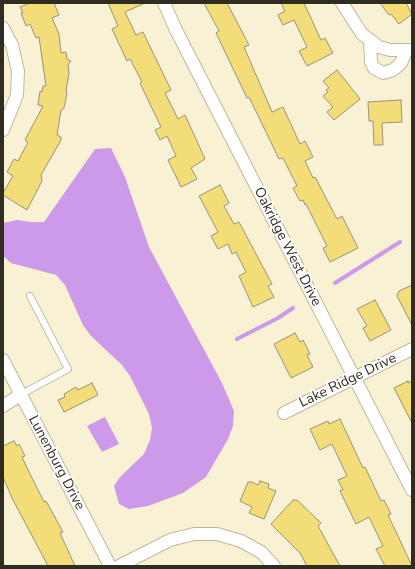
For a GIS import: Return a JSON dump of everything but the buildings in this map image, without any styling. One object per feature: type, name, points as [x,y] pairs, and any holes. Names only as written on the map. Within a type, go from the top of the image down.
[{"type":"street","name":"Oakridge West Drive","points":[[164,3],[176,30],[412,490]]},
{"type":"street","points":[[342,3],[354,24],[362,34],[379,47],[390,50],[409,50]]},
{"type":"street","points":[[3,28],[16,58],[18,71],[17,96],[3,130]]},
{"type":"street","points":[[370,40],[371,62],[374,68],[383,73],[394,70],[401,63],[409,50]]},
{"type":"street","name":"Lake Ridge Drive","points":[[284,413],[355,379],[412,349]]},
{"type":"street","name":"Lunenburg Drive","points":[[3,360],[110,566]]},
{"type":"street","points":[[3,406],[20,395]]},
{"type":"street","points":[[119,566],[170,540],[202,534],[217,534],[241,541],[261,552],[274,566]]},
{"type":"lane","points":[[20,395],[68,370],[30,296]]},
{"type":"shaded area","points":[[111,148],[125,177],[149,247],[222,383],[234,411],[233,426],[228,439],[206,477],[183,493],[148,506],[129,509],[119,504],[114,486],[120,477],[144,454],[150,440],[152,428],[149,414],[130,376],[122,365],[91,336],[83,325],[65,285],[56,275],[11,263],[3,256],[3,223],[17,220],[44,222],[95,149]]},
{"type":"shaded area","points":[[105,417],[119,444],[102,452],[87,426]]},
{"type":"waterway","points":[[335,283],[400,242]]},
{"type":"waterway","points":[[237,339],[278,318],[293,308]]}]
